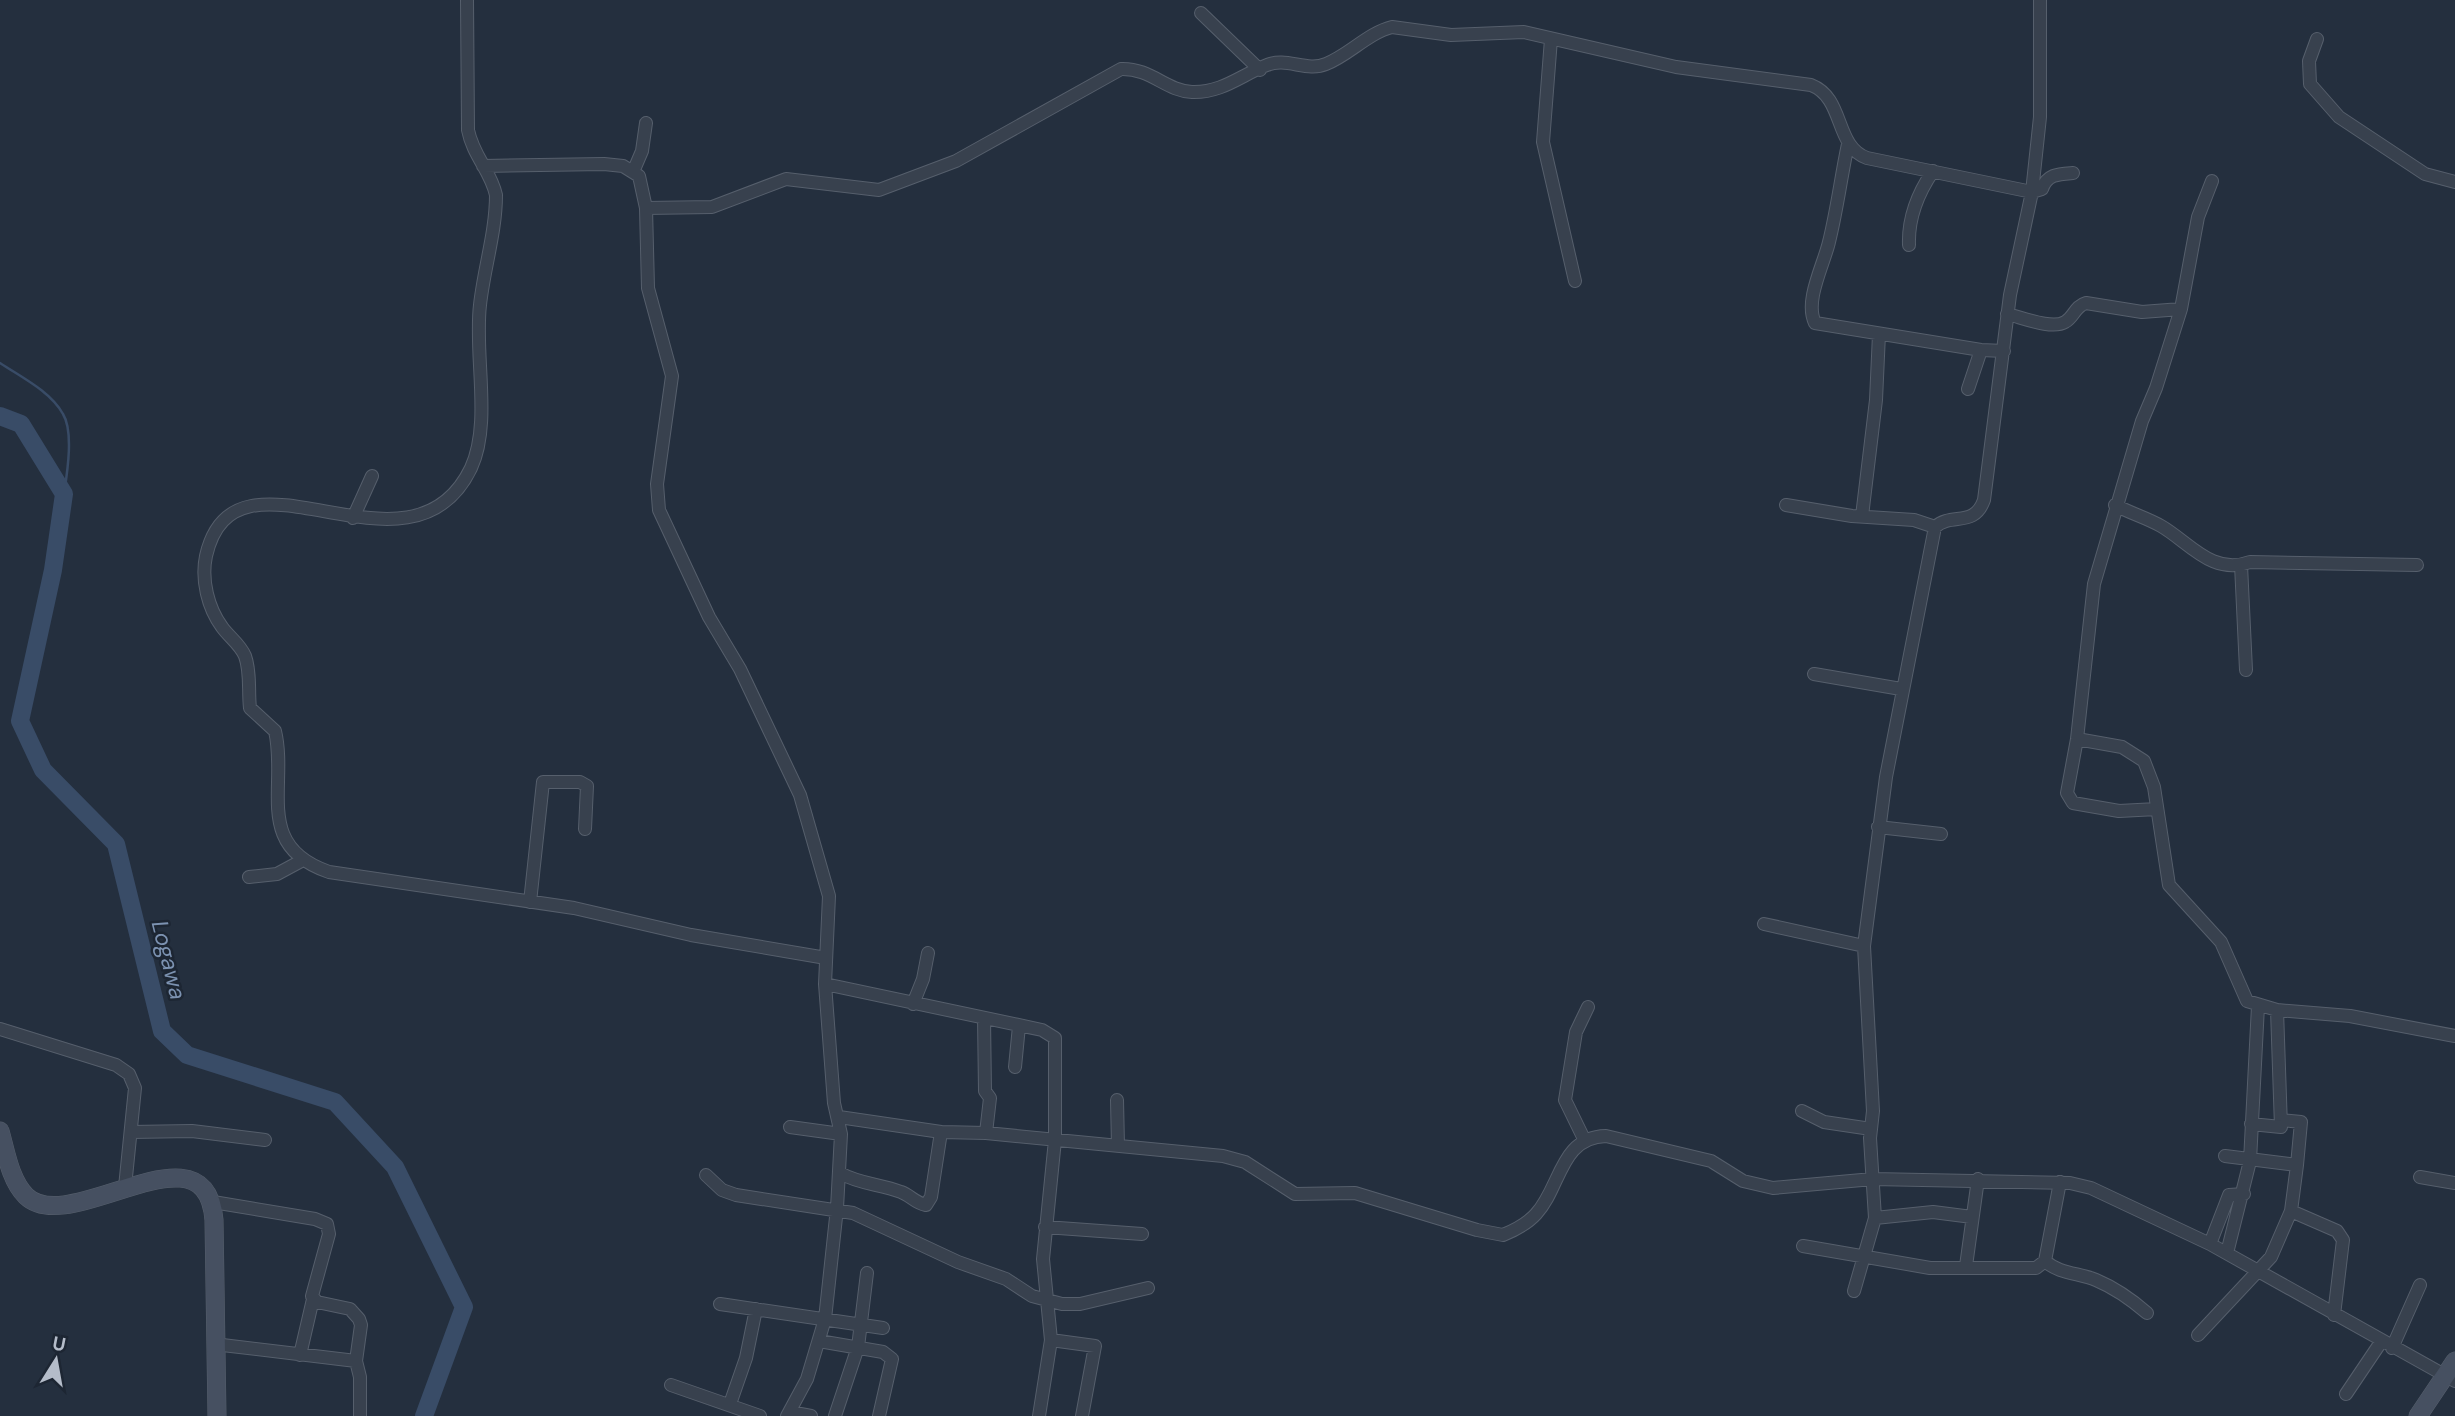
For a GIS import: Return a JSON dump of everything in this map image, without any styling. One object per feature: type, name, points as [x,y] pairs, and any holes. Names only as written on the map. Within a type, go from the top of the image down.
[{"type":"main road","points":[[0,1131],[16,1182],[35,1202],[60,1208],[153,1179],[176,1179],[200,1186],[213,1202],[217,1416]]},
{"type":"main road","points":[[2418,1416],[2450,1379],[2455,1361]]},
{"type":"street","points":[[467,0],[468,130],[472,151],[494,184],[496,206],[480,306],[477,346],[480,416],[478,447],[470,469],[457,489],[432,510],[404,519],[369,521],[276,503],[243,509],[227,517],[215,530],[205,558],[208,601],[214,615],[246,659],[250,708],[275,731],[278,813],[292,850],[303,860],[323,870],[351,877],[574,908],[691,935],[825,958]]},
{"type":"street","points":[[1854,1291],[1875,1218],[1871,1129],[1873,1111],[1864,946],[1878,827],[1901,689],[1935,527],[1943,522],[1971,517],[1980,511],[2007,314],[2032,192],[2040,117],[2040,0]]},
{"type":"street","points":[[1201,13],[1260,70]]},
{"type":"street","points":[[646,208],[712,207],[786,179],[879,190],[956,161],[1121,69],[1137,68],[1191,92],[1220,89],[1275,64],[1322,66],[1349,54],[1383,30],[1392,27],[1451,35],[1517,32],[1676,67],[1811,85],[1825,93],[1834,106],[1847,144],[1829,243],[1816,286],[1812,318],[1818,324],[1981,350],[2004,351]]},
{"type":"street","points":[[1551,39],[1543,142],[1576,281]]},
{"type":"street","points":[[2317,39],[2309,61],[2310,84],[2333,111],[2425,174],[2455,182]]},
{"type":"street","points":[[634,172],[642,151],[646,123]]},
{"type":"street","points":[[1847,144],[1867,158],[2032,192],[2042,189],[2045,182],[2053,176],[2073,173]]},
{"type":"street","points":[[483,166],[604,164],[623,166],[639,176],[646,208],[648,288],[671,376],[657,484],[659,510],[709,617],[740,669],[800,795],[829,896],[825,984],[834,1103],[841,1134],[838,1208],[825,1319],[807,1379],[788,1414],[811,1416]]},
{"type":"street","points":[[1909,245],[1913,212],[1921,187],[1933,171]]},
{"type":"street","points":[[2157,809],[2119,811],[2071,802],[2067,793],[2077,739],[2094,584],[2115,505],[2180,309],[2198,217],[2212,181]]},
{"type":"street","points":[[2007,314],[2057,324],[2065,322],[2081,304],[2086,303],[2142,312],[2180,309]]},
{"type":"street","points":[[1862,516],[1876,400],[1879,334]]},
{"type":"street","points":[[1968,389],[1981,350]]},
{"type":"street","points":[[353,518],[372,476]]},
{"type":"street","points":[[1786,505],[1914,520],[1935,527]]},
{"type":"street","points":[[2115,505],[2164,527],[2183,545],[2215,561],[2241,565],[2250,562],[2417,565]]},
{"type":"street","points":[[2241,565],[2246,670]]},
{"type":"street","points":[[1814,674],[1901,689]]},
{"type":"street","points":[[2077,739],[2122,747],[2144,761],[2151,774],[2169,885],[2221,942],[2247,1001],[2277,1010],[2350,1016],[2455,1036]]},
{"type":"street","points":[[530,902],[542,782],[580,782],[587,786],[586,829]]},
{"type":"street","points":[[1878,827],[1941,834]]},
{"type":"street","points":[[249,877],[277,874],[303,860]]},
{"type":"street","points":[[1764,924],[1864,946]]},
{"type":"street","points":[[913,1004],[923,979],[928,953]]},
{"type":"street","points":[[825,984],[1042,1030],[1055,1038],[1055,1140],[1043,1267],[1051,1340],[1039,1416]]},
{"type":"street","points":[[2227,1253],[2244,1194],[2250,1161],[2258,1006]]},
{"type":"street","points":[[1585,1141],[1565,1100],[1576,1032],[1588,1007]]},
{"type":"street","points":[[2251,1124],[2279,1128],[2282,1120],[2277,1010]]},
{"type":"street","points":[[985,1018],[985,1091],[990,1104],[986,1133]]},
{"type":"street","points":[[1015,1067],[1018,1026]]},
{"type":"street","points":[[0,1029],[125,1070],[135,1088],[125,1187]]},
{"type":"street","points":[[1117,1100],[1118,1146]]},
{"type":"street","points":[[1802,1111],[1824,1122],[1871,1129]]},
{"type":"street","points":[[839,1117],[942,1132],[986,1133],[1223,1156],[1245,1162],[1295,1194],[1355,1193],[1477,1230],[1503,1235],[1535,1215],[1564,1161],[1592,1136],[1605,1136],[1702,1158],[1755,1186],[1789,1188],[1873,1179],[2060,1182],[2091,1188],[2210,1244],[2450,1379]]},
{"type":"street","points":[[2198,1335],[2255,1270],[2271,1257],[2291,1211],[2301,1122],[2282,1120]]},
{"type":"street","points":[[790,1127],[841,1134]]},
{"type":"street","points":[[131,1132],[201,1131],[265,1140]]},
{"type":"street","points":[[840,1173],[851,1179],[902,1192],[915,1202],[926,1205],[931,1197],[942,1132]]},
{"type":"street","points":[[2225,1156],[2297,1165]]},
{"type":"street","points":[[706,1175],[722,1190],[736,1195],[838,1208],[958,1262],[1006,1279],[1032,1296],[1046,1300],[1080,1304],[1148,1288]]},
{"type":"street","points":[[2420,1177],[2455,1183]]},
{"type":"street","points":[[1966,1266],[1978,1179]]},
{"type":"street","points":[[1803,1246],[1930,1268],[2036,1268],[2045,1261],[2060,1182]]},
{"type":"street","points":[[2210,1244],[2229,1195],[2244,1194]]},
{"type":"street","points":[[213,1202],[327,1224],[330,1230],[300,1355]]},
{"type":"street","points":[[2291,1211],[2337,1231],[2343,1240],[2334,1315]]},
{"type":"street","points":[[1875,1218],[1933,1212],[1972,1217]]},
{"type":"street","points":[[1045,1227],[1142,1234]]},
{"type":"street","points":[[2045,1261],[2052,1267],[2096,1280],[2129,1298],[2147,1313]]},
{"type":"street","points":[[835,1416],[858,1347],[867,1273]]},
{"type":"street","points":[[2346,1394],[2387,1345],[2420,1285]]},
{"type":"street","points":[[313,1299],[350,1309],[356,1314],[361,1325],[356,1361],[360,1377],[360,1416]]},
{"type":"street","points":[[720,1304],[883,1328]]},
{"type":"street","points":[[730,1404],[746,1358],[755,1309]]},
{"type":"street","points":[[1051,1340],[1095,1346],[1082,1416]]},
{"type":"street","points":[[819,1341],[883,1352],[892,1359],[879,1416]]},
{"type":"street","points":[[214,1344],[356,1361]]},
{"type":"street","points":[[671,1385],[760,1416]]},
{"type":"waterway","points":[[0,363],[43,391],[63,414],[69,442],[64,494]]},
{"type":"waterway","name":"Logawa","points":[[0,416],[21,424],[64,494],[53,570],[20,721],[43,770],[116,844],[162,1031],[187,1055],[335,1102],[395,1167],[464,1307],[424,1416]]}]
